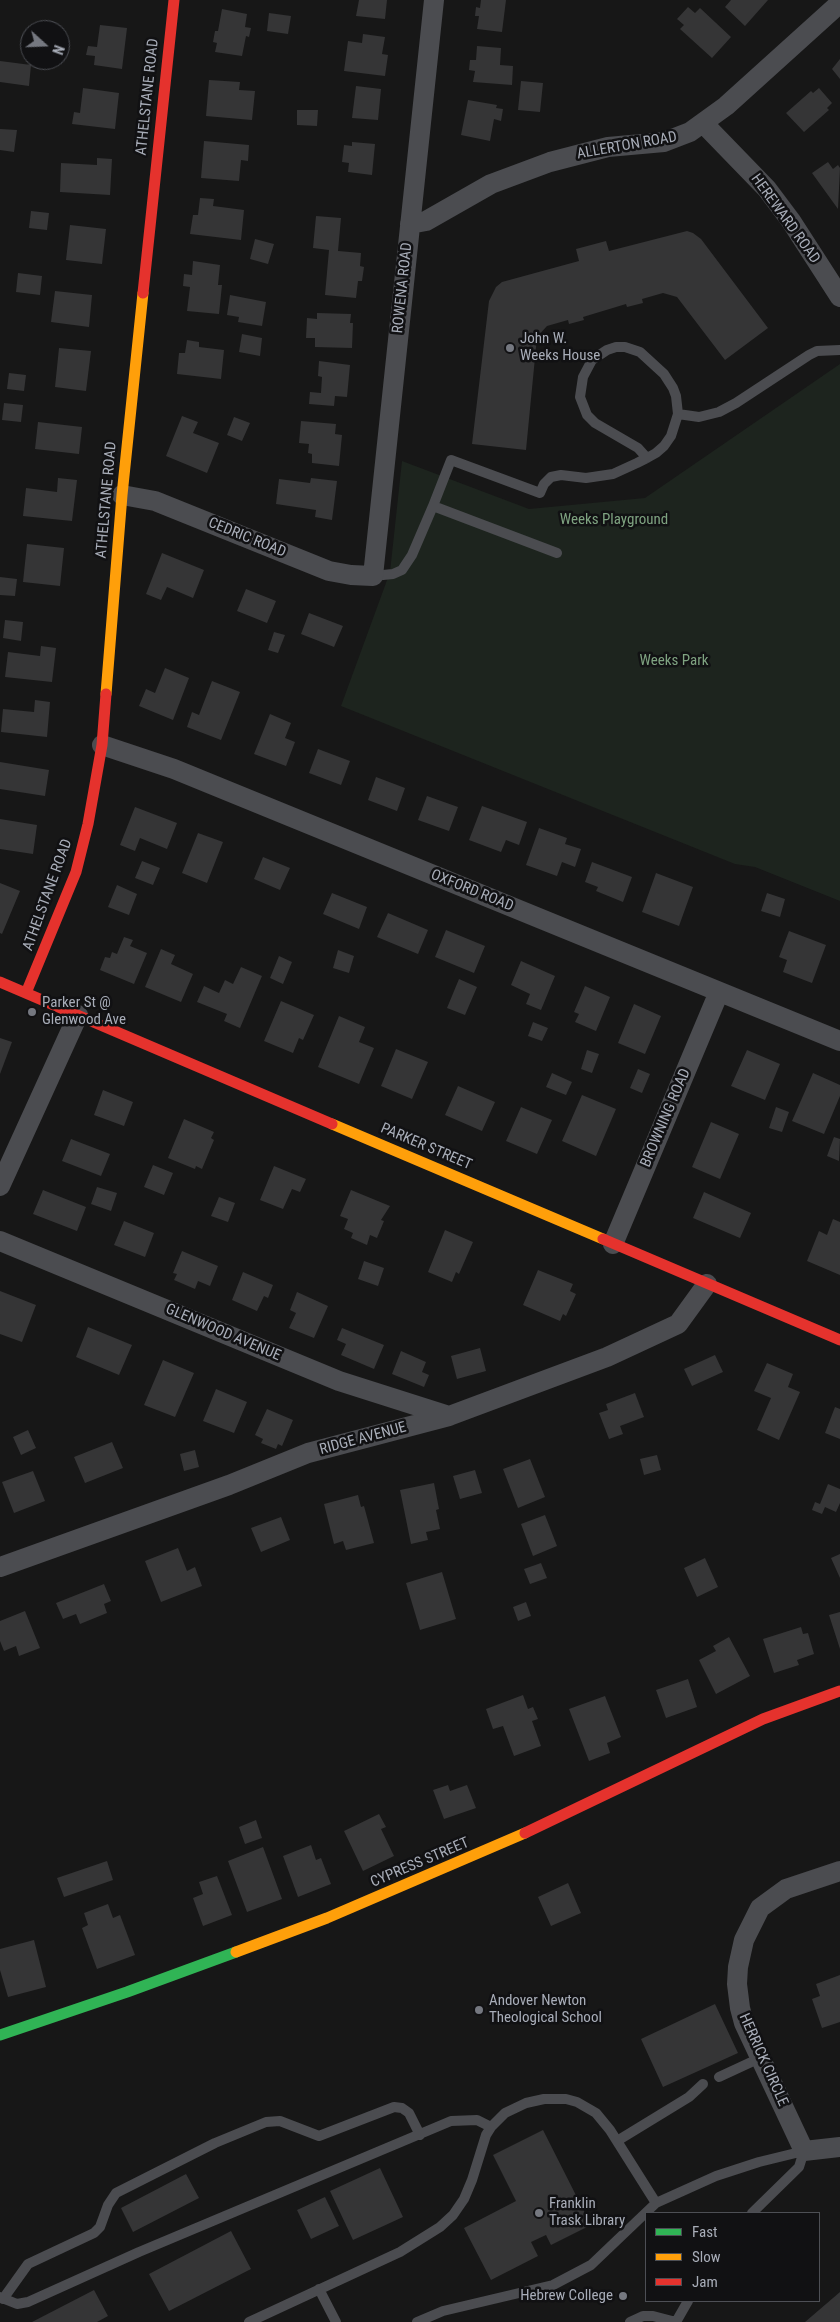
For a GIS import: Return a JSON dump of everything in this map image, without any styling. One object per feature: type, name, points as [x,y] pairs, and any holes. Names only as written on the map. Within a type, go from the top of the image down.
[{"type":"street","name":"ATHELSTANE ROAD","points":[[26,993],[76,872],[88,824],[102,744],[122,495],[174,0]]},
{"type":"street","name":"ROWENA ROAD","points":[[373,576],[434,0]]},
{"type":"street","name":"ALLERTON ROAD","points":[[410,224],[426,221],[491,184],[543,164],[608,147],[664,142],[678,138],[704,124],[840,3]]},
{"type":"street","name":"HEREWARD ROAD","points":[[704,124],[767,189],[791,221],[840,297]]},
{"type":"street","name":"CEDRIC ROAD","points":[[122,495],[155,501],[329,571],[373,576]]},
{"type":"street","name":"OXFORD ROAD","points":[[102,744],[174,769],[840,1041]]},
{"type":"street","name":"PARKER STREET","points":[[0,982],[840,1340]]},
{"type":"street","name":"BROWNING ROAD","points":[[613,1244],[718,992]]},
{"type":"street","points":[[0,1186],[78,1015]]},
{"type":"street","name":"GLENWOOD AVENUE","points":[[0,1241],[339,1381],[449,1416]]},
{"type":"street","name":"RIDGE AVENUE","points":[[0,1567],[229,1485],[308,1453],[449,1416],[608,1357],[678,1324],[707,1284]]},
{"type":"street","name":"CYPRESS STREET","points":[[0,2035],[126,1992],[327,1918],[499,1846],[762,1719],[840,1691]]},
{"type":"street","name":"HERRICK CIRCLE","points":[[804,2152],[744,2023],[738,1997],[738,1967],[749,1928],[760,1908],[775,1895],[797,1884],[840,1871]]},
{"type":"street","points":[[804,2152],[840,2147]]},
{"type":"lane","points":[[373,576],[393,574],[402,570],[408,563],[451,460],[540,493],[544,484],[551,477],[561,475],[600,477],[625,469],[647,458],[664,446],[671,436],[678,414],[673,388],[656,364],[640,352],[625,347],[616,347],[607,350],[592,360],[582,377],[580,397],[587,415],[603,428],[638,448],[647,458]]},
{"type":"lane","points":[[678,414],[699,417],[719,412],[809,355],[817,351],[840,350]]},
{"type":"lane","points":[[433,506],[557,553]]},
{"type":"lane","points":[[718,2077],[760,2058]]},
{"type":"lane","points":[[617,2141],[689,2097],[703,2084]]},
{"type":"lane","points":[[249,2322],[407,2248],[446,2221],[468,2191],[483,2144],[491,2126],[505,2113],[526,2103],[544,2099],[566,2099],[577,2102],[596,2113],[617,2141],[656,2204]]},
{"type":"lane","points":[[420,2135],[409,2113],[402,2108],[394,2107],[319,2136],[280,2121],[266,2122],[215,2143],[116,2193],[108,2204],[100,2227],[94,2233],[28,2264],[2,2298],[17,2304],[28,2302],[139,2252],[460,2120],[477,2120],[491,2126]]},
{"type":"lane","points":[[647,2212],[656,2204],[716,2176],[759,2162],[804,2152],[803,2159],[795,2171],[753,2212]]},
{"type":"lane","points":[[417,2322],[443,2311],[542,2289],[567,2279],[591,2265],[645,2214]]},
{"type":"lane","points":[[319,2289],[336,2322]]},
{"type":"lane","points":[[630,2322],[644,2316],[653,2316],[676,2322],[687,2302]]},
{"type":"green space","name":"Weeks Park","points":[[840,364],[840,901],[755,867],[735,864],[341,706],[390,572],[402,461],[529,509],[645,498]]},
{"type":"building","points":[[359,0],[387,0],[385,19],[356,16]]},
{"type":"building","points":[[481,0],[506,0],[502,32],[477,29],[479,16],[475,16],[476,7],[480,8]]},
{"type":"building","points":[[731,0],[768,0],[745,26],[725,7]]},
{"type":"building","points":[[688,7],[695,13],[700,8],[731,37],[712,58],[680,29],[684,25],[677,19]]},
{"type":"building","points":[[222,9],[247,14],[245,27],[251,28],[249,37],[246,36],[242,56],[215,52],[217,43],[213,42],[215,31],[218,31]]},
{"type":"building","points":[[269,13],[291,16],[288,34],[267,31]]},
{"type":"building","points":[[100,25],[127,28],[122,69],[94,65],[95,56],[86,55],[88,46],[97,47]]},
{"type":"building","points":[[363,34],[385,37],[382,54],[388,55],[385,76],[344,71],[348,41],[362,43]]},
{"type":"building","points":[[477,46],[501,48],[500,65],[513,66],[512,85],[473,82],[475,71],[469,70],[470,60],[476,60]]},
{"type":"building","points":[[840,59],[840,79],[832,69]]},
{"type":"building","points":[[0,61],[20,64],[20,70],[31,70],[29,86],[0,82]]},
{"type":"building","points":[[209,80],[240,82],[239,90],[255,91],[252,120],[206,116]]},
{"type":"building","points":[[521,81],[543,83],[540,112],[518,110]]},
{"type":"building","points":[[356,86],[381,89],[378,120],[352,118]]},
{"type":"building","points":[[83,88],[119,93],[115,129],[72,124],[74,112],[80,113]]},
{"type":"building","points":[[819,88],[832,103],[827,108],[829,110],[804,132],[786,113],[811,91],[813,93]]},
{"type":"building","points":[[468,100],[497,105],[496,108],[503,109],[501,121],[494,119],[490,141],[461,135]]},
{"type":"building","points":[[297,110],[318,110],[317,126],[297,125]]},
{"type":"building","points":[[0,129],[17,130],[14,152],[0,150]]},
{"type":"building","points":[[204,141],[249,145],[248,161],[241,160],[239,181],[201,178]]},
{"type":"building","points":[[352,142],[375,144],[372,175],[348,172],[349,163],[342,162],[344,145],[352,146]]},
{"type":"building","points":[[97,158],[112,159],[110,195],[60,192],[61,163],[97,165]]},
{"type":"building","points":[[828,162],[833,169],[838,165],[840,168],[838,209],[812,173]]},
{"type":"building","points":[[200,198],[214,199],[213,206],[244,210],[241,240],[190,234],[193,215],[198,215]]},
{"type":"building","points":[[31,211],[49,213],[47,230],[29,228]]},
{"type":"building","points":[[316,216],[341,218],[338,251],[361,253],[360,266],[364,267],[362,281],[358,281],[356,298],[325,295],[329,250],[313,248]]},
{"type":"building","points":[[70,225],[106,229],[102,264],[66,260]]},
{"type":"building","name":"John W. Weeks House","points":[[687,231],[701,239],[768,328],[725,360],[677,297],[663,293],[642,299],[643,303],[627,307],[626,304],[583,317],[584,320],[569,324],[568,320],[547,326],[537,337],[526,450],[472,444],[489,301],[496,287],[502,282],[579,261],[576,249],[606,241],[609,251]]},
{"type":"building","points":[[255,239],[274,244],[268,264],[250,259]]},
{"type":"building","points":[[193,261],[220,265],[218,285],[222,285],[219,314],[187,311],[190,287],[183,286],[184,274],[192,275]]},
{"type":"building","points":[[18,273],[42,276],[40,295],[16,292]]},
{"type":"building","points":[[55,291],[92,295],[89,327],[51,322]]},
{"type":"building","points":[[230,295],[266,302],[262,326],[238,322],[239,317],[227,315]]},
{"type":"building","points":[[317,313],[351,314],[350,323],[353,323],[352,348],[315,347],[315,338],[306,338],[307,318],[317,319]]},
{"type":"building","points":[[242,334],[262,338],[260,356],[239,352]]},
{"type":"building","points":[[187,340],[199,342],[199,347],[224,350],[221,379],[177,374],[179,353],[185,353]]},
{"type":"building","points":[[59,348],[91,351],[86,391],[55,387]]},
{"type":"building","points":[[319,361],[350,365],[347,397],[335,396],[334,406],[309,404],[310,392],[321,393],[322,377],[318,376]]},
{"type":"building","points":[[9,373],[26,375],[24,391],[7,389]]},
{"type":"building","points":[[4,403],[23,405],[21,422],[2,420]]},
{"type":"building","points":[[182,416],[198,422],[193,433],[219,443],[207,473],[166,456]]},
{"type":"building","points":[[234,417],[250,423],[242,441],[227,435]]},
{"type":"building","points":[[301,421],[336,424],[335,434],[342,435],[339,466],[312,463],[312,454],[308,453],[309,444],[299,443]]},
{"type":"building","points":[[38,422],[82,427],[79,454],[35,449]]},
{"type":"building","points":[[58,478],[77,480],[72,521],[23,516],[26,488],[57,492]]},
{"type":"building","points":[[311,478],[337,481],[332,520],[315,517],[316,510],[276,504],[279,479],[310,483]]},
{"type":"building","points":[[27,544],[64,548],[60,586],[23,582]]},
{"type":"building","points":[[162,553],[204,570],[193,598],[167,587],[161,600],[146,594]]},
{"type":"building","points":[[0,577],[17,579],[15,596],[0,595]]},
{"type":"building","points":[[246,589],[276,601],[267,623],[237,611]]},
{"type":"building","points":[[309,613],[343,626],[334,647],[301,634]]},
{"type":"building","points":[[5,620],[23,622],[21,641],[3,638]]},
{"type":"building","points":[[274,632],[285,635],[278,653],[268,650]]},
{"type":"building","points":[[41,646],[56,648],[52,682],[5,677],[8,652],[40,656]]},
{"type":"building","points":[[165,668],[189,678],[173,720],[139,706],[146,689],[155,693]]},
{"type":"building","points":[[212,681],[240,692],[221,740],[187,727],[192,712],[199,715]]},
{"type":"building","points":[[35,700],[50,702],[47,737],[1,732],[3,709],[34,712]]},
{"type":"building","points":[[270,714],[291,723],[285,738],[295,742],[286,766],[254,754]]},
{"type":"building","points":[[318,749],[350,761],[341,785],[309,773]]},
{"type":"building","points":[[0,762],[49,770],[45,796],[0,789]]},
{"type":"building","points":[[376,777],[405,788],[397,811],[368,800]]},
{"type":"building","points":[[427,796],[458,807],[449,831],[418,820]]},
{"type":"building","points":[[482,806],[527,822],[519,845],[506,840],[501,852],[469,840]]},
{"type":"building","points":[[135,807],[177,823],[167,849],[140,838],[135,851],[120,845]]},
{"type":"building","points":[[0,819],[37,825],[33,854],[0,849]]},
{"type":"building","points":[[539,828],[567,838],[565,844],[581,849],[575,867],[562,862],[557,876],[526,865]]},
{"type":"building","points":[[198,833],[223,842],[207,883],[182,873]]},
{"type":"building","points":[[263,857],[290,868],[280,890],[254,879]]},
{"type":"building","points":[[142,861],[160,868],[153,885],[135,878]]},
{"type":"building","points":[[592,862],[632,877],[623,902],[596,891],[598,887],[585,882]]},
{"type":"building","points":[[656,873],[693,887],[679,926],[642,912]]},
{"type":"building","points":[[0,883],[20,891],[2,934],[0,933]]},
{"type":"building","points":[[117,885],[137,894],[129,915],[108,907]]},
{"type":"building","points":[[332,893],[367,907],[359,929],[323,914]]},
{"type":"building","points":[[767,893],[785,899],[780,917],[761,911]]},
{"type":"building","points":[[388,913],[428,930],[418,954],[377,937]]},
{"type":"building","points":[[446,930],[485,946],[474,973],[435,957]]},
{"type":"building","points":[[789,931],[826,945],[812,983],[783,972],[787,960],[779,957]]},
{"type":"building","points":[[124,937],[133,940],[130,946],[147,953],[134,984],[100,970],[105,957],[110,958],[112,952],[117,954]]},
{"type":"building","points":[[161,949],[175,955],[171,964],[193,974],[181,1002],[145,987]]},
{"type":"building","points":[[338,950],[354,956],[349,973],[333,968]]},
{"type":"building","points":[[279,956],[292,962],[283,984],[270,978]]},
{"type":"building","points":[[521,961],[555,976],[541,1010],[526,1004],[530,994],[511,985]]},
{"type":"building","points":[[241,967],[262,976],[240,1028],[224,1021],[227,1014],[197,1002],[204,986],[219,993],[225,980],[233,984]]},
{"type":"building","points":[[459,979],[477,987],[465,1015],[447,1008]]},
{"type":"building","points":[[585,986],[610,997],[596,1031],[575,1022],[579,1014],[574,1012]]},
{"type":"building","points":[[281,1001],[314,1015],[303,1040],[299,1038],[293,1053],[264,1041]]},
{"type":"building","points":[[634,1004],[661,1016],[645,1054],[618,1043]]},
{"type":"building","points":[[339,1016],[365,1027],[359,1042],[374,1048],[359,1084],[318,1067]]},
{"type":"building","points":[[533,1022],[548,1028],[542,1041],[528,1036]]},
{"type":"building","points":[[0,1038],[12,1042],[0,1074]]},
{"type":"building","points":[[396,1049],[428,1062],[412,1099],[381,1086]]},
{"type":"building","points":[[587,1050],[599,1054],[592,1073],[581,1069]]},
{"type":"building","points":[[747,1050],[780,1064],[765,1100],[731,1086]]},
{"type":"building","points":[[638,1069],[650,1074],[642,1093],[630,1088]]},
{"type":"building","points":[[552,1073],[572,1082],[566,1095],[546,1087]]},
{"type":"building","points":[[813,1073],[840,1085],[840,1096],[824,1134],[792,1121]]},
{"type":"building","points":[[458,1086],[495,1102],[482,1131],[445,1115]]},
{"type":"building","points":[[103,1090],[133,1102],[124,1126],[94,1115]]},
{"type":"building","points":[[582,1095],[616,1109],[596,1156],[562,1141]]},
{"type":"building","points":[[521,1107],[552,1120],[537,1154],[506,1141]]},
{"type":"building","points":[[776,1107],[789,1112],[782,1132],[769,1128]]},
{"type":"building","points":[[184,1119],[214,1132],[211,1138],[214,1140],[202,1169],[196,1166],[195,1169],[168,1158]]},
{"type":"building","points":[[711,1122],[739,1134],[720,1179],[692,1167]]},
{"type":"building","points":[[834,1137],[840,1139],[839,1161],[827,1156]]},
{"type":"building","points":[[71,1139],[110,1154],[101,1176],[62,1161]]},
{"type":"building","points":[[153,1165],[173,1173],[164,1195],[144,1187]]},
{"type":"building","points":[[274,1166],[306,1179],[300,1192],[292,1189],[283,1209],[260,1200]]},
{"type":"building","points":[[97,1187],[117,1193],[111,1211],[91,1204]]},
{"type":"building","points":[[43,1190],[86,1207],[77,1231],[33,1214]]},
{"type":"building","points":[[351,1190],[390,1206],[381,1220],[384,1221],[377,1238],[370,1235],[367,1245],[351,1238],[353,1233],[344,1229],[348,1219],[340,1216]]},
{"type":"building","points":[[704,1192],[751,1213],[740,1238],[693,1218]]},
{"type":"building","points":[[219,1197],[235,1203],[228,1222],[211,1216]]},
{"type":"building","points":[[833,1219],[840,1222],[840,1275],[807,1261],[819,1231],[827,1235]]},
{"type":"building","points":[[124,1221],[154,1233],[145,1257],[114,1245]]},
{"type":"building","points":[[445,1230],[473,1242],[459,1274],[456,1272],[452,1282],[428,1272]]},
{"type":"building","points":[[182,1251],[218,1266],[210,1286],[198,1281],[195,1289],[174,1280],[177,1274],[173,1273]]},
{"type":"building","points":[[364,1261],[384,1268],[378,1286],[358,1279]]},
{"type":"building","points":[[538,1270],[573,1284],[570,1291],[576,1294],[566,1316],[563,1314],[560,1321],[523,1305]]},
{"type":"building","points":[[243,1272],[273,1285],[268,1298],[264,1296],[257,1311],[232,1300]]},
{"type":"building","points":[[0,1291],[36,1305],[22,1342],[0,1334]]},
{"type":"building","points":[[297,1292],[328,1306],[314,1338],[289,1328],[296,1313],[290,1310]]},
{"type":"building","points":[[88,1327],[132,1345],[119,1375],[76,1357]]},
{"type":"building","points":[[342,1328],[384,1345],[374,1369],[341,1355],[346,1344],[337,1340]]},
{"type":"building","points":[[480,1348],[486,1371],[457,1379],[451,1356]]},
{"type":"building","points":[[401,1351],[426,1362],[422,1372],[429,1375],[424,1387],[392,1374]]},
{"type":"building","points":[[715,1355],[723,1372],[692,1386],[684,1369]]},
{"type":"building","points":[[163,1360],[194,1373],[175,1417],[144,1405]]},
{"type":"building","points":[[767,1363],[793,1374],[788,1387],[800,1392],[779,1440],[757,1430],[771,1398],[754,1391]]},
{"type":"building","points":[[216,1389],[247,1402],[234,1433],[203,1421]]},
{"type":"building","points":[[635,1393],[644,1417],[620,1426],[623,1434],[609,1439],[599,1413],[608,1410],[606,1404]]},
{"type":"building","points":[[835,1407],[840,1409],[840,1439],[825,1433]]},
{"type":"building","points":[[267,1409],[293,1420],[282,1446],[278,1444],[276,1449],[261,1443],[263,1439],[255,1435]]},
{"type":"building","points":[[28,1430],[36,1448],[21,1455],[13,1437]]},
{"type":"building","points":[[112,1442],[123,1468],[85,1483],[74,1457]]},
{"type":"building","points":[[195,1450],[199,1467],[184,1471],[180,1454]]},
{"type":"building","points":[[657,1455],[661,1470],[644,1475],[640,1459]]},
{"type":"building","points":[[530,1459],[545,1497],[518,1508],[503,1469]]},
{"type":"building","points":[[475,1470],[482,1493],[460,1499],[453,1476]]},
{"type":"building","points":[[33,1471],[45,1501],[14,1513],[2,1482]]},
{"type":"building","points":[[434,1483],[439,1509],[436,1510],[440,1529],[426,1532],[428,1540],[411,1544],[400,1490]]},
{"type":"building","points":[[828,1484],[840,1489],[840,1503],[836,1512],[825,1507],[822,1514],[812,1510],[815,1502],[820,1504]]},
{"type":"building","points":[[358,1495],[361,1507],[364,1506],[374,1543],[346,1550],[343,1541],[334,1544],[324,1504]]},
{"type":"building","points":[[545,1515],[557,1546],[533,1556],[521,1524]]},
{"type":"building","points":[[281,1517],[290,1540],[261,1552],[251,1528]]},
{"type":"building","points":[[178,1548],[187,1571],[195,1567],[202,1586],[161,1602],[145,1561]]},
{"type":"building","points":[[840,1554],[840,1578],[831,1558]]},
{"type":"building","points":[[705,1558],[718,1587],[697,1597],[684,1568]]},
{"type":"building","points":[[541,1563],[547,1578],[530,1584],[524,1569]]},
{"type":"building","points":[[442,1572],[456,1619],[420,1630],[406,1583]]},
{"type":"building","points":[[104,1584],[111,1601],[104,1604],[107,1613],[80,1624],[76,1614],[63,1619],[56,1603]]},
{"type":"building","points":[[526,1602],[531,1616],[518,1621],[513,1607]]},
{"type":"building","points":[[25,1611],[40,1648],[19,1656],[16,1646],[4,1651],[0,1641],[0,1621]]},
{"type":"building","points":[[840,1612],[840,1649],[829,1615]]},
{"type":"building","points":[[801,1627],[803,1634],[808,1633],[814,1654],[797,1660],[799,1665],[774,1673],[763,1639]]},
{"type":"building","points":[[729,1637],[750,1676],[716,1694],[699,1660],[716,1651],[713,1646]]},
{"type":"building","points":[[688,1679],[697,1707],[666,1718],[656,1690]]},
{"type":"building","points":[[523,1695],[528,1709],[533,1707],[538,1719],[532,1721],[541,1746],[514,1756],[503,1726],[493,1729],[486,1709]]},
{"type":"building","points":[[605,1696],[621,1737],[607,1743],[610,1753],[589,1761],[569,1709]]},
{"type":"building","points":[[448,1785],[450,1791],[467,1785],[476,1808],[444,1819],[433,1790]]},
{"type":"building","points":[[379,1814],[386,1827],[381,1829],[394,1856],[363,1871],[344,1831]]},
{"type":"building","points":[[256,1820],[262,1838],[245,1844],[239,1827]]},
{"type":"building","points":[[311,1845],[316,1860],[321,1858],[331,1884],[298,1897],[283,1856]]},
{"type":"building","points":[[263,1847],[282,1899],[247,1912],[228,1861]]},
{"type":"building","points":[[107,1861],[113,1880],[64,1897],[57,1878]]},
{"type":"building","points":[[217,1876],[232,1915],[203,1926],[193,1898],[203,1894],[199,1882]]},
{"type":"building","points":[[568,1883],[581,1913],[551,1926],[538,1897]]},
{"type":"building","points":[[108,1904],[113,1918],[120,1915],[135,1955],[97,1969],[82,1928],[88,1925],[84,1913]]},
{"type":"building","points":[[34,1940],[46,1987],[8,1997],[0,1970],[0,1949]]},
{"type":"building","points":[[840,1975],[840,2022],[822,2028],[812,1999],[820,1996],[816,1984]]},
{"type":"building","points":[[715,2004],[738,2053],[663,2087],[641,2039]]},
{"type":"building","name":"Franklin Trask Library","points":[[543,2130],[591,2225],[551,2245],[546,2235],[531,2242],[538,2256],[491,2280],[464,2228],[516,2201],[493,2155]]},
{"type":"building","points":[[380,2168],[403,2217],[353,2240],[330,2191]]},
{"type":"building","points":[[186,2174],[199,2198],[133,2232],[121,2208]]},
{"type":"building","points":[[325,2197],[339,2226],[311,2239],[297,2210]]},
{"type":"building","points":[[231,2231],[251,2269],[169,2311],[149,2274]]},
{"type":"building","points":[[94,2290],[108,2316],[97,2322],[32,2322]]},
{"type":"building","points":[[840,2292],[840,2322],[805,2322]]},
{"type":"traffic: fast","points":[[0,2035],[127,1992],[236,1952]]},
{"type":"traffic: slow","points":[[106,694],[122,495],[143,293]]},
{"type":"traffic: slow","points":[[332,1124],[603,1239]]},
{"type":"traffic: slow","points":[[236,1952],[327,1918],[525,1833]]},
{"type":"traffic: jam","points":[[143,293],[174,0]]},
{"type":"traffic: jam","points":[[26,993],[76,872],[88,824],[102,745],[106,694]]},
{"type":"traffic: jam","points":[[0,982],[332,1124]]},
{"type":"traffic: jam","points":[[603,1239],[840,1340]]},
{"type":"traffic: jam","points":[[525,1833],[763,1719],[840,1691]]},
{"type":"place","name":"John W. Weeks House","points":[[510,348]]},
{"type":"place","name":"Parker St @ Glenwood Ave","points":[[32,1012]]},
{"type":"place","name":"Andover Newton Theological School","points":[[479,2010]]},
{"type":"place","name":"Franklin Trask Library","points":[[539,2213]]},
{"type":"place","name":"Hebrew College","points":[[623,2296]]},
{"type":"park label","name":"Weeks Playground","points":[[614,520]]}]
